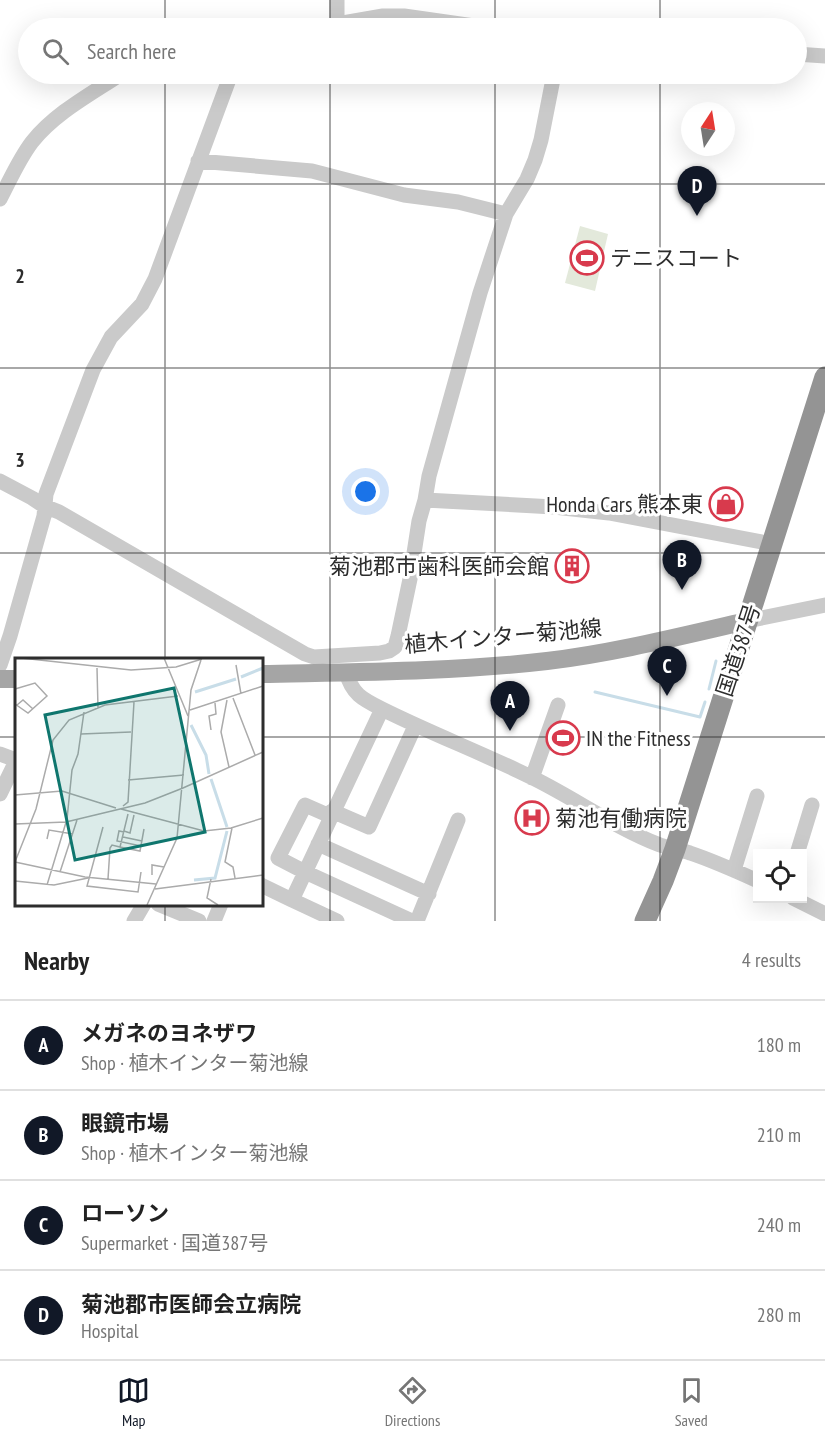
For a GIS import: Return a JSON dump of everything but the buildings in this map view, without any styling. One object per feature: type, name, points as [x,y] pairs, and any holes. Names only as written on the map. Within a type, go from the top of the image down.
[{"type":"highway","name":"国道387号","points":[[645,921],[675,849],[825,378]]},
{"type":"main road","name":"植木インター菊池線","points":[[262,674],[448,669],[548,660],[616,650],[747,621]]},
{"type":"main road","points":[[0,680],[15,679]]},
{"type":"street","points":[[337,0],[337,18]]},
{"type":"street","points":[[372,18],[404,16],[418,18]]},
{"type":"street","points":[[807,55],[825,56]]},
{"type":"street","points":[[0,199],[32,142],[68,109],[106,84]]},
{"type":"street","points":[[0,665],[44,516],[46,494],[93,370],[111,337],[142,304],[155,279],[227,84]]},
{"type":"street","points":[[0,481],[305,654],[314,657],[380,653],[395,647],[410,579],[419,520],[456,377],[506,213],[535,160],[552,84]]},
{"type":"street","points":[[198,161],[312,171],[404,195],[458,202],[506,213]]},
{"type":"street","points":[[424,500],[554,507],[609,513],[772,544]]},
{"type":"street","points":[[747,621],[825,605]]},
{"type":"street","points":[[314,657],[324,673]]},
{"type":"street","points":[[346,672],[351,687],[360,697],[381,709],[532,778],[646,839],[692,853],[753,879]]},
{"type":"street","points":[[532,778],[558,705]]},
{"type":"street","points":[[292,900],[381,709]]},
{"type":"street","points":[[412,921],[278,858],[305,805],[369,827],[415,726]]},
{"type":"street","points":[[0,754],[15,760]]},
{"type":"street","points":[[0,794],[15,762]]},
{"type":"street","points":[[734,870],[758,796]]},
{"type":"street","points":[[799,849],[812,805]]},
{"type":"street","points":[[417,921],[458,820]]},
{"type":"street","points":[[318,844],[429,894]]},
{"type":"street","points":[[262,885],[337,921]]},
{"type":"street","points":[[802,903],[825,914]]},
{"type":"street","points":[[134,921],[143,906]]},
{"type":"street","points":[[163,906],[199,921]]},
{"type":"street","points":[[214,921],[220,906]]},
{"type":"shaded area","name":"テニスコート","points":[[580,226],[608,234],[595,291],[565,283]]},
{"type":"waterway","points":[[709,689],[716,661]]},
{"type":"waterway","points":[[595,692],[700,717],[705,702]]},
{"type":"place","name":"菊池郡市医師会立病院","points":[[697,216]]},
{"type":"place","name":"テニスコート","points":[[587,258]]},
{"type":"place","name":"Honda Cars 熊本東","points":[[726,504]]},
{"type":"place","name":"菊池郡市歯科医師会館","points":[[572,566]]},
{"type":"place","name":"眼鏡市場","points":[[682,590]]},
{"type":"place","name":"ローソン","points":[[667,696]]},
{"type":"place","name":"メガネのヨネザワ","points":[[510,731]]},
{"type":"place","name":"IN the Fitness","points":[[563,738]]},
{"type":"place","name":"菊池有働病院","points":[[532,818]]}]
